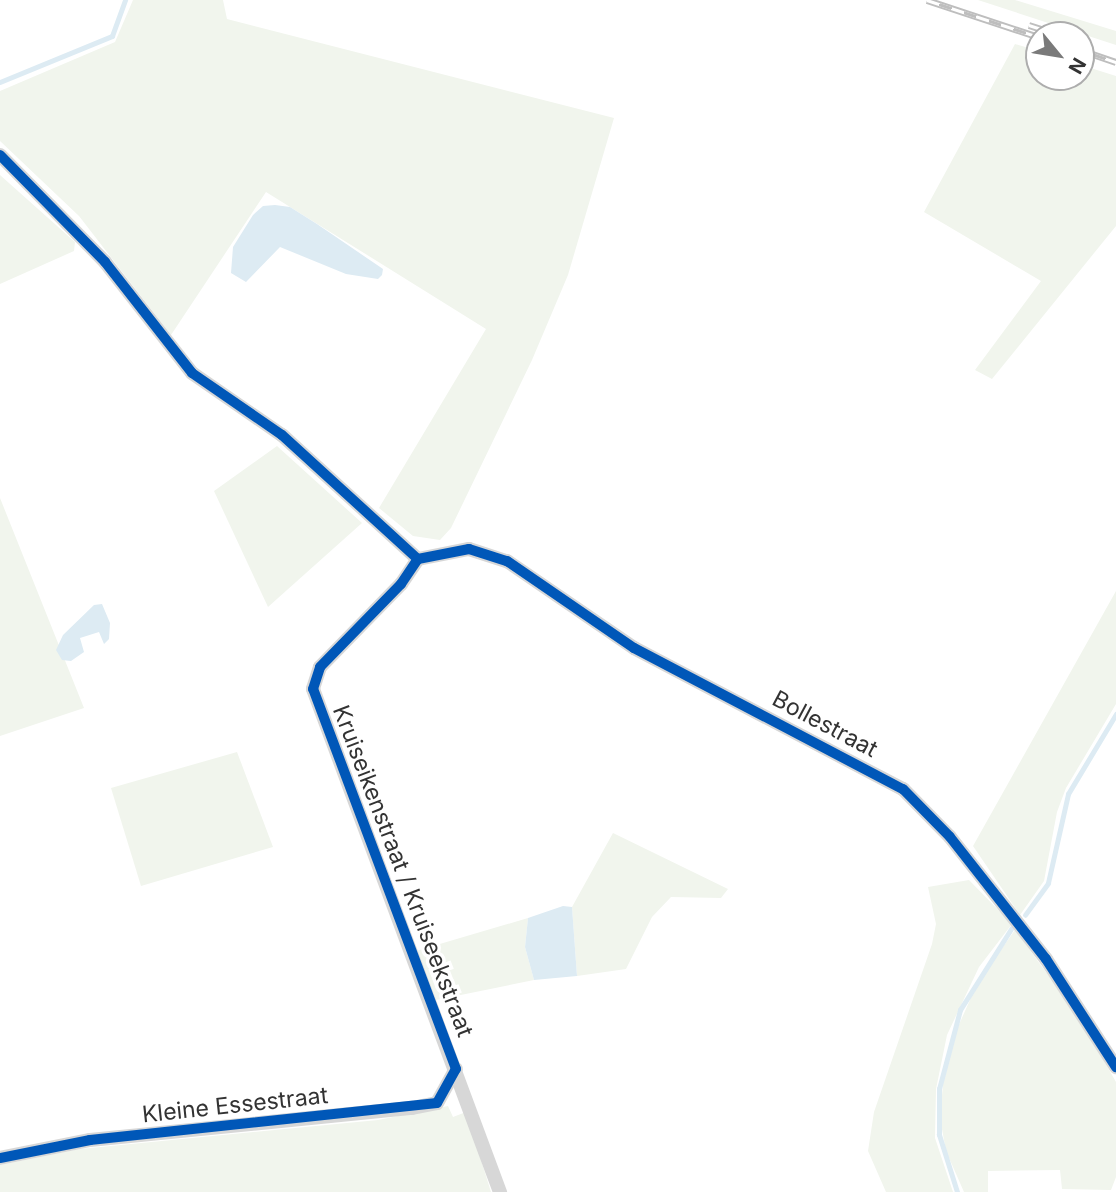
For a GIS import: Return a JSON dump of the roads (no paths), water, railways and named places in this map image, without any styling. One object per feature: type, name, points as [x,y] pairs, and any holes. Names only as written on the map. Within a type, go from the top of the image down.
[{"type":"street","points":[[0,155],[106,262],[192,373],[282,435],[418,559]]},
{"type":"street","name":"Bollestraat","points":[[418,559],[469,549],[507,561],[635,648],[902,789],[950,837],[1046,959],[1116,1067]]},
{"type":"street","name":"Kruiseikenstraat / Kruiseekstraat","points":[[418,559],[401,584],[320,667],[313,689],[500,1192]]},
{"type":"street","name":"Kleine Essestraat","points":[[0,1158],[90,1140],[412,1108],[437,1103],[456,1069]]},
{"type":"waterway","points":[[0,82],[112,36],[125,0]]},
{"type":"waterway","points":[[1025,915],[1048,883],[1068,794],[1116,714]]},
{"type":"waterway","points":[[957,1192],[939,1135],[939,1089],[960,1010],[1011,929]]},
{"type":"railway","points":[[927,0],[1025,32]]},
{"type":"railway","points":[[1095,55],[1116,62]]}]
